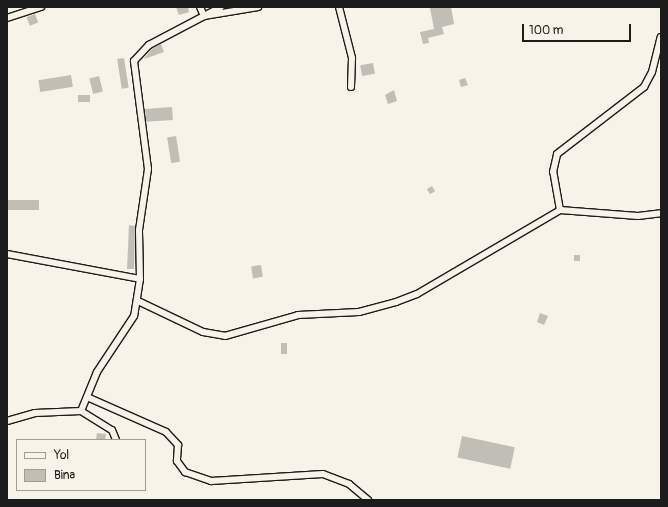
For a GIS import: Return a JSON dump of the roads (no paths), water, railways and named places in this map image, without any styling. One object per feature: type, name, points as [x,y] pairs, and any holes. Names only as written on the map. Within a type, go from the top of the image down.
[{"type":"street","points":[[7,18],[41,7]]},
{"type":"street","points":[[200,7],[204,16]]},
{"type":"street","points":[[82,412],[87,397],[104,361],[134,316],[138,301],[140,280],[139,235],[148,169],[134,61],[149,45],[221,7]]},
{"type":"street","points":[[204,16],[258,7]]},
{"type":"street","points":[[339,7],[352,58],[351,87]]},
{"type":"street","points":[[560,210],[553,172],[557,154],[644,87],[652,72],[661,37]]},
{"type":"street","points":[[138,301],[216,336],[232,335],[298,315],[379,308],[417,294],[511,236],[560,210],[638,216],[661,213]]},
{"type":"street","points":[[7,254],[140,280]]},
{"type":"street","points":[[87,397],[166,432],[178,445],[177,461],[185,472],[211,481],[324,474],[349,484],[368,500]]},
{"type":"street","points":[[7,421],[35,412],[82,412],[112,430],[116,439]]}]
